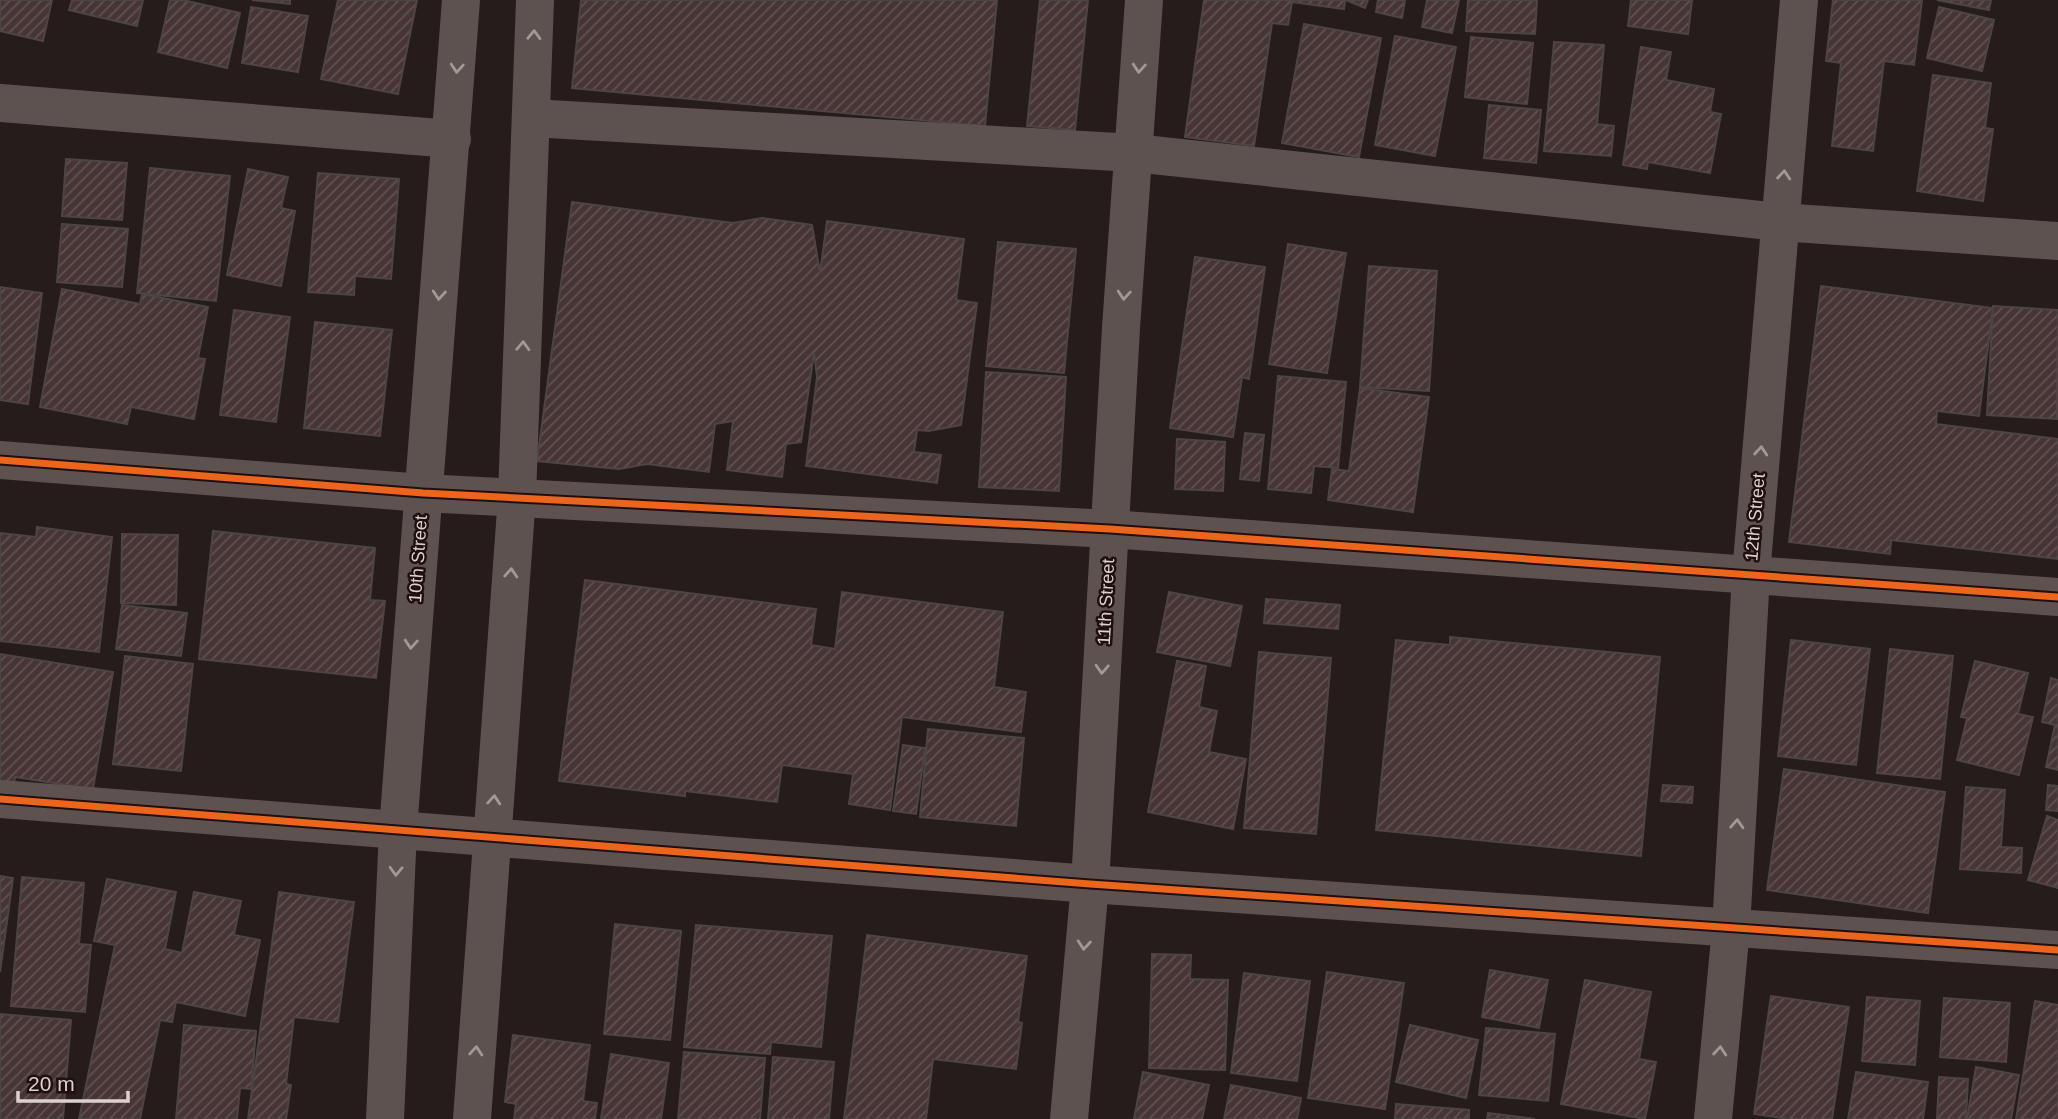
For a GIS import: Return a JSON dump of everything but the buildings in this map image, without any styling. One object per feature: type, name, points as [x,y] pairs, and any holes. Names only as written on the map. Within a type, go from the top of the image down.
[{"type":"street","name":"10th Street","points":[[385,1119],[398,830],[461,0]]},
{"type":"street","points":[[472,1119],[517,496],[535,0]]},
{"type":"street","name":"11th Street","points":[[1069,1119],[1090,884],[1144,0]]},
{"type":"street","name":"12th Street","points":[[1713,1119],[1731,929],[1751,575],[1799,0]]},
{"type":"street","points":[[0,103],[452,139]]},
{"type":"street","points":[[532,118],[1134,153],[1780,222],[2058,241]]},
{"type":"street","points":[[0,460],[422,493],[1110,529],[2058,597]]},
{"type":"street","points":[[0,799],[1090,884],[2058,950]]},
{"type":"cycle path","points":[[0,460],[423,493],[1110,529],[2058,597]]},
{"type":"cycle path","points":[[0,799],[1090,884],[2058,950]]}]
